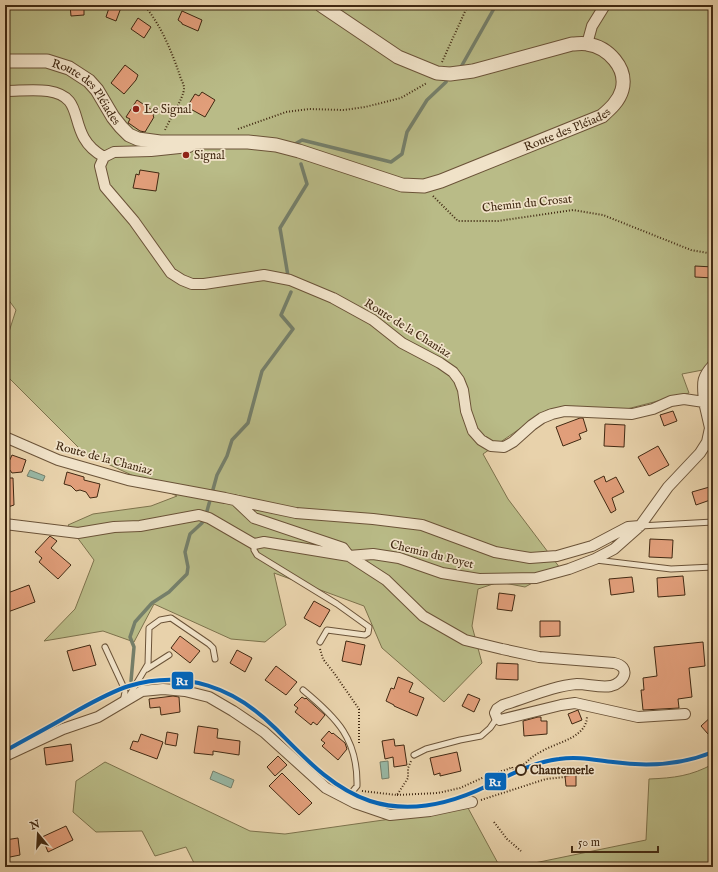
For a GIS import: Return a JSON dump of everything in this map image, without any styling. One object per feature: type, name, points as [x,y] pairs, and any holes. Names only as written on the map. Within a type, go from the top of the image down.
[{"type":"street","name":"Route des Pléiades","points":[[5,61],[47,61],[69,68],[81,74],[97,90],[113,117],[121,127],[138,139],[160,142],[248,142],[276,145],[402,185],[424,186],[459,174],[602,116],[618,100],[622,90],[624,80],[616,61],[609,53],[600,48],[587,44],[572,44],[472,71],[450,74],[437,73],[398,57],[321,5]]},
{"type":"street","points":[[587,44],[592,26],[602,9],[610,5]]},
{"type":"street","points":[[5,91],[48,91],[64,96],[74,107],[79,128],[84,140],[92,150],[104,157],[114,152],[189,148],[196,141]]},
{"type":"street","name":"Route de la Chaniaz","points":[[104,157],[100,166],[101,177],[105,187],[142,232],[171,272],[182,280],[192,284],[204,284],[264,275],[290,280],[333,298],[373,320],[402,342],[453,372],[459,380],[466,411],[473,431],[481,440],[492,446],[504,447],[513,442],[542,418],[565,411],[632,414],[653,409],[671,401],[684,399],[704,402]]},
{"type":"street","points":[[640,526],[668,487],[700,453],[707,442],[710,428],[704,402],[708,382],[705,374],[713,365]]},
{"type":"street","name":"Route de la Chaniaz","points":[[5,437],[58,460],[128,480],[191,491],[296,513],[373,519],[422,525],[495,552],[530,558],[556,556],[592,546],[628,527],[640,526]]},
{"type":"street","points":[[230,499],[254,518],[343,548],[349,556],[386,580],[423,616],[465,640],[539,657],[621,664],[624,669],[624,676],[620,682],[610,686],[577,684],[555,688],[503,705],[497,709],[495,713],[497,718],[500,720],[506,720],[523,714],[575,703],[638,717],[685,714]]},
{"type":"street","points":[[5,524],[78,534],[114,526],[140,526],[199,515],[209,518],[254,544]]},
{"type":"street","name":"Chemin du Poyet","points":[[254,544],[264,542],[349,556],[373,554],[399,558],[442,573],[480,579],[536,578],[569,570],[595,559],[614,549],[640,526]]},
{"type":"street","points":[[5,756],[63,729],[98,717],[142,692],[163,689],[185,691],[208,697],[233,711],[264,732],[326,788],[355,803],[390,815],[430,811],[472,802]]},
{"type":"lane","points":[[640,526],[713,522]]},
{"type":"lane","points":[[254,544],[254,550],[257,555],[337,604],[369,627],[368,633],[365,635],[327,630],[320,642]]},
{"type":"lane","points":[[595,559],[671,569],[713,567]]},
{"type":"lane","points":[[125,702],[148,664],[148,628],[160,620],[170,618],[209,644],[213,648],[216,659]]},
{"type":"lane","points":[[104,647],[124,688],[125,702]]},
{"type":"lane","points":[[144,670],[169,655]]},
{"type":"lane","points":[[303,690],[324,707],[339,723],[353,748],[358,775],[357,786],[346,799]]},
{"type":"lane","points":[[414,755],[426,749],[481,736],[490,728],[497,718]]},
{"type":"path","points":[[144,5],[150,12],[175,61],[184,89],[177,107],[167,123],[160,142]]},
{"type":"path","points":[[235,131],[286,112],[309,109],[344,110],[401,98],[427,83],[437,73],[468,5]]},
{"type":"path","name":"Chemin du Crosat","points":[[424,186],[458,221],[498,221],[573,210],[604,215],[692,250],[713,254]]},
{"type":"path","points":[[320,642],[318,644],[322,659],[334,673],[359,709],[359,748]]},
{"type":"path","points":[[355,789],[397,795],[438,794],[460,788],[491,774],[512,767],[513,770],[524,765],[531,757],[576,734],[587,722],[586,705]]},
{"type":"path","points":[[397,795],[408,778],[408,768],[414,755]]},
{"type":"path","points":[[472,802],[546,779],[565,777]]},
{"type":"path","points":[[494,822],[507,838],[521,850]]},
{"type":"green space","points":[[5,5],[713,5],[713,368],[682,374],[689,393],[623,410],[567,407],[547,410],[483,454],[508,499],[560,568],[525,587],[499,582],[478,589],[472,626],[482,663],[444,702],[382,648],[364,606],[274,573],[286,625],[265,642],[231,639],[154,604],[134,642],[103,631],[44,641],[75,609],[94,560],[68,525],[93,514],[151,506],[177,496],[84,453],[5,374],[5,344],[16,310],[5,295]]},
{"type":"green space","points":[[105,762],[250,831],[285,834],[468,808],[500,867],[196,867],[186,847],[155,856],[142,831],[96,832],[73,812],[76,781]]},
{"type":"green space","points":[[713,764],[713,867],[515,867],[646,840],[649,779],[682,776]]},
{"type":"shaded area","points":[[30,470],[45,476],[43,481],[27,476]]},
{"type":"shaded area","points":[[388,761],[389,778],[382,779],[380,762]]},
{"type":"shaded area","points":[[213,771],[234,780],[231,788],[210,779]]},
{"type":"building","points":[[70,5],[84,5],[84,15],[71,16]]},
{"type":"building","points":[[110,5],[122,5],[116,21],[106,17]]},
{"type":"building","points":[[182,11],[202,20],[198,31],[182,24],[178,20]]},
{"type":"building","points":[[138,18],[151,27],[144,38],[131,29]]},
{"type":"building","points":[[125,65],[138,75],[136,80],[124,94],[111,83]]},
{"type":"building","points":[[202,92],[215,100],[205,117],[187,107],[195,94],[199,96]]},
{"type":"building","points":[[137,100],[155,112],[154,117],[145,132],[140,131],[128,123],[130,119],[126,117]]},
{"type":"building","points":[[140,170],[159,173],[156,191],[133,188],[136,174],[139,175]]},
{"type":"building","points":[[695,266],[713,267],[713,278],[695,277]]},
{"type":"building","points":[[673,411],[677,421],[664,426],[660,415]]},
{"type":"building","points":[[583,418],[587,431],[579,434],[581,439],[563,446],[556,427]]},
{"type":"building","points":[[605,424],[625,425],[624,447],[604,446]]},
{"type":"building","points":[[658,446],[669,465],[649,476],[638,457]]},
{"type":"building","points":[[12,455],[26,460],[22,472],[12,473],[7,466]]},
{"type":"building","points":[[67,472],[84,477],[84,480],[100,484],[97,497],[90,498],[86,492],[80,490],[76,491],[71,486],[64,484]]},
{"type":"building","points":[[604,476],[606,482],[616,477],[624,492],[612,498],[616,510],[611,513],[594,481]]},
{"type":"building","points":[[5,478],[13,478],[14,505],[5,508]]},
{"type":"building","points":[[713,486],[713,499],[696,505],[692,492]]},
{"type":"building","points":[[50,536],[57,541],[51,548],[71,565],[58,579],[39,562],[42,558],[35,552]]},
{"type":"building","points":[[650,539],[673,540],[672,558],[649,557]]},
{"type":"building","points":[[683,576],[685,595],[658,597],[657,578]]},
{"type":"building","points":[[632,577],[634,592],[611,595],[609,579]]},
{"type":"building","points":[[29,585],[35,602],[5,613],[5,594]]},
{"type":"building","points":[[499,593],[515,595],[512,611],[497,609]]},
{"type":"building","points":[[314,601],[330,610],[320,627],[304,618]]},
{"type":"building","points":[[540,621],[560,621],[560,636],[540,637]]},
{"type":"building","points":[[180,636],[200,651],[190,663],[171,648]]},
{"type":"building","points":[[346,641],[365,645],[361,665],[342,661]]},
{"type":"building","points":[[703,642],[705,666],[689,668],[692,697],[678,699],[679,708],[643,710],[641,690],[644,690],[643,678],[657,676],[654,647]]},
{"type":"building","points":[[90,645],[96,665],[73,671],[67,651]]},
{"type":"building","points":[[237,650],[252,658],[245,672],[230,663]]},
{"type":"building","points":[[497,663],[518,664],[518,680],[496,679]]},
{"type":"building","points":[[276,666],[297,682],[286,695],[265,680]]},
{"type":"building","points":[[398,677],[413,683],[409,692],[424,698],[417,716],[386,701],[391,688],[394,689]]},
{"type":"building","points":[[468,694],[480,699],[474,712],[462,706]]},
{"type":"building","points":[[173,696],[179,697],[180,712],[161,715],[160,707],[150,708],[149,699]]},
{"type":"building","points":[[302,697],[305,699],[306,698],[325,715],[317,725],[313,722],[311,725],[295,712],[298,708],[294,705]]},
{"type":"building","points":[[578,710],[582,720],[572,724],[568,714]]},
{"type":"building","points":[[713,715],[713,729],[708,734],[701,726]]},
{"type":"building","points":[[541,717],[541,721],[547,721],[547,734],[524,736],[523,721]]},
{"type":"building","points":[[198,726],[218,729],[217,738],[240,741],[239,755],[213,751],[213,755],[194,753]]},
{"type":"building","points":[[329,731],[345,743],[347,749],[338,760],[322,746],[325,743],[321,740]]},
{"type":"building","points":[[167,732],[178,734],[176,746],[165,744]]},
{"type":"building","points":[[141,734],[163,742],[157,759],[130,749],[133,741],[138,742]]},
{"type":"building","points":[[394,739],[395,746],[404,745],[407,765],[394,767],[393,757],[385,759],[382,741]]},
{"type":"building","points":[[71,744],[73,761],[46,765],[44,748]]},
{"type":"building","points":[[457,752],[461,771],[440,776],[440,773],[434,775],[430,758]]},
{"type":"building","points":[[278,756],[287,765],[275,776],[267,767]]},
{"type":"building","points":[[282,773],[312,803],[299,815],[269,786]]},
{"type":"building","points":[[576,775],[576,786],[566,786],[565,776]]},
{"type":"building","points":[[66,826],[73,840],[48,852],[42,837]]},
{"type":"building","points":[[18,838],[20,855],[5,858],[5,840]]},
{"type":"waterway","points":[[461,67],[496,5]]},
{"type":"waterway","points":[[295,144],[302,140],[391,162],[402,154],[407,132],[427,100],[446,82]]},
{"type":"waterway","points":[[288,276],[280,228],[307,184],[301,164]]},
{"type":"waterway","points":[[131,681],[134,647],[130,637],[135,622],[152,603],[169,592],[187,574],[188,567],[185,552],[190,534],[202,523],[217,475],[227,456],[232,440],[248,423],[262,371],[293,329],[281,315],[291,292]]},
{"type":"transit line","name":"R1","points":[[5,751],[115,691],[150,681],[170,680],[189,681],[208,686],[243,702],[260,714],[307,760],[330,780],[370,801],[400,807],[430,805],[459,798],[513,773],[540,763],[559,759],[580,758],[626,764],[664,764],[689,760],[713,752]]},
{"type":"place","name":"Le Signal","points":[[136,109]]},
{"type":"place","name":"Signal","points":[[186,155]]},
{"type":"place","name":"Chantemerle","points":[[521,770]]}]
